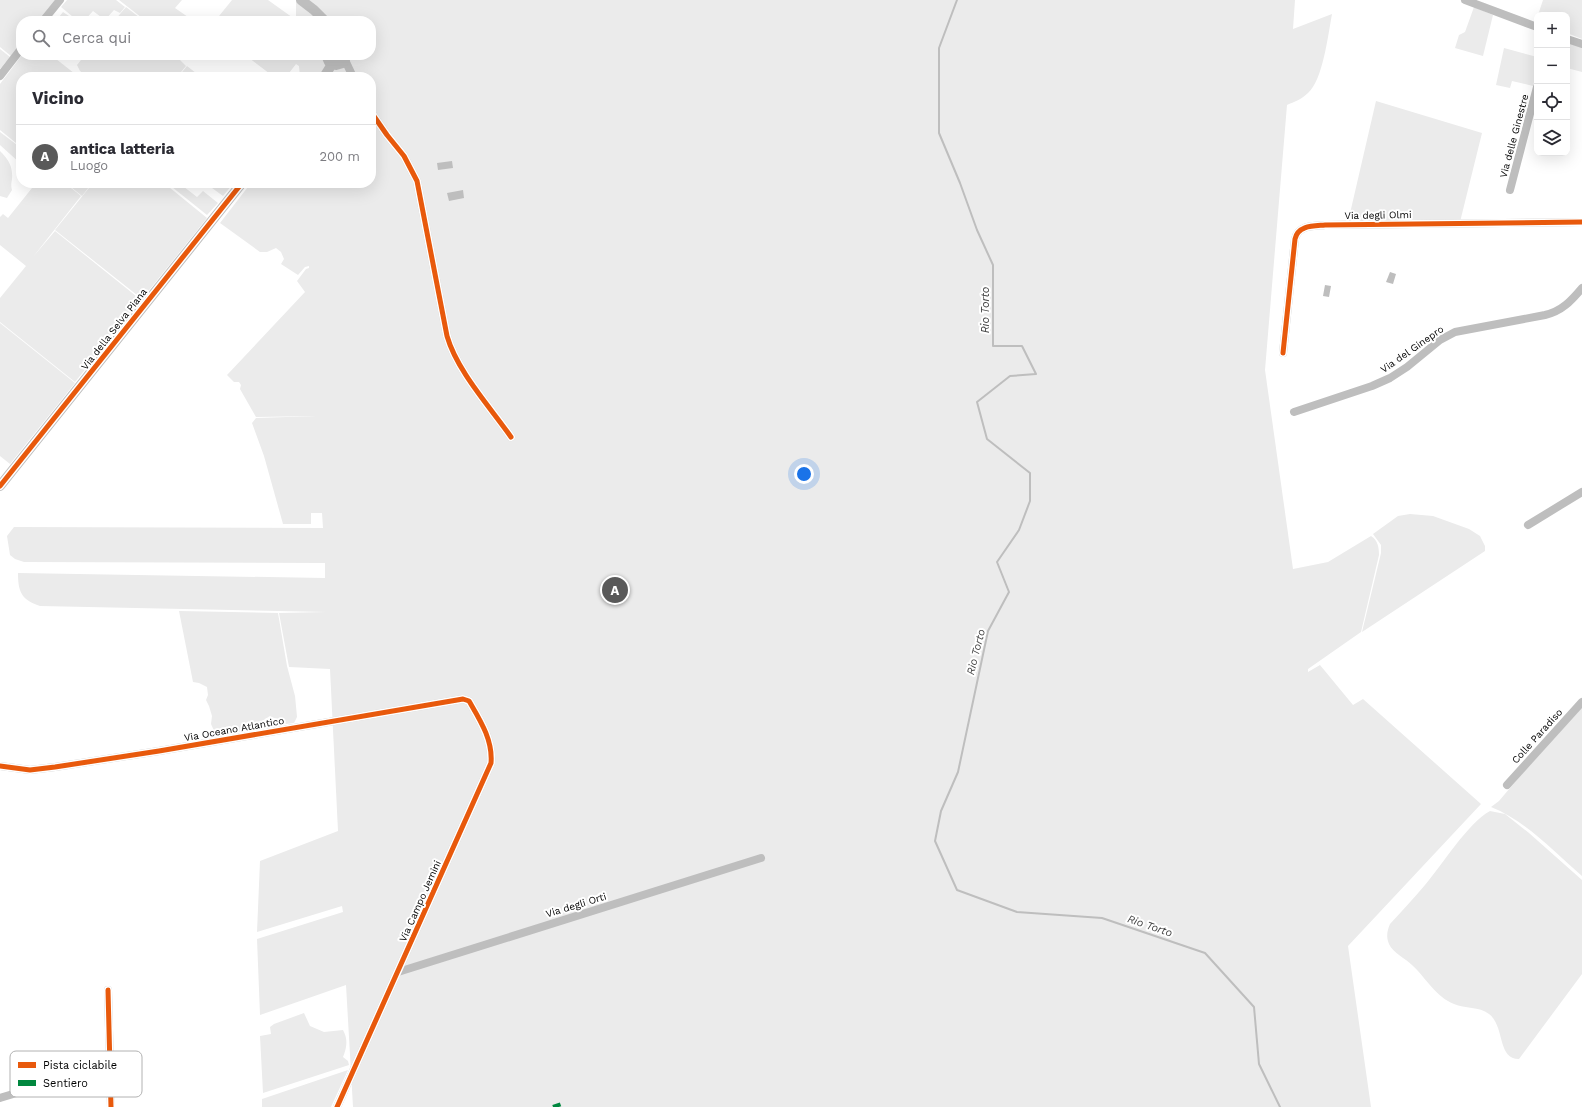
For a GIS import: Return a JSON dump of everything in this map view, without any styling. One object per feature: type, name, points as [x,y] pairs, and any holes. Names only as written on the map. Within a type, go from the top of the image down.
[{"type":"street","points":[[47,16],[60,0]]},
{"type":"street","points":[[300,0],[320,16]]},
{"type":"street","points":[[1465,0],[1534,26]]},
{"type":"street","points":[[1570,40],[1582,44]]},
{"type":"street","points":[[0,76],[16,55]]},
{"type":"street","points":[[328,60],[332,64],[339,64],[343,60]]},
{"type":"street","points":[[347,60],[351,72]]},
{"type":"street","points":[[327,72],[332,64]]},
{"type":"street","name":"Via delle Ginestre","points":[[1510,190],[1534,98]]},
{"type":"street","points":[[376,119],[404,156],[417,181],[446,332],[454,355],[461,368],[511,437]]},
{"type":"street","name":"Via della Selva Piana","points":[[0,486],[238,188]]},
{"type":"street","name":"Via degli Olmi","points":[[1283,353],[1295,239],[1298,232],[1302,229],[1326,225],[1582,222]]},
{"type":"street","name":"Via del Ginepro","points":[[1294,412],[1390,378],[1440,340],[1455,332],[1556,312],[1568,303],[1582,288]]},
{"type":"street","points":[[1528,526],[1582,492]]},
{"type":"street","name":"Via Oceano Atlantico","points":[[0,766],[30,770],[54,767],[167,750],[458,700],[466,699],[469,701]]},
{"type":"street","name":"Via Campo Jemini","points":[[337,1107],[491,763],[490,748],[485,732],[469,701]]},
{"type":"street","name":"Colle Paradiso","points":[[1507,785],[1582,702]]},
{"type":"street","name":"Via degli Orti","points":[[398,972],[761,858]]},
{"type":"street","points":[[108,990],[109,1051]]},
{"type":"street","points":[[0,1098],[10,1095]]},
{"type":"street","points":[[111,1097],[111,1107]]},
{"type":"shaded area","points":[[0,0],[56,0],[43,16],[16,16],[16,50],[11,56],[0,47]]},
{"type":"shaded area","points":[[67,0],[116,0],[125,7],[120,13],[114,10],[109,16],[100,16],[93,11],[88,16],[72,16],[61,7]]},
{"type":"shaded area","points":[[119,0],[182,0],[175,8],[187,16],[140,16]]},
{"type":"shaded area","points":[[232,0],[268,0],[290,16],[219,16]]},
{"type":"shaded area","points":[[296,0],[1295,0],[1293,29],[1332,14],[1327,45],[1318,78],[1306,95],[1287,105],[1265,370],[1293,569],[1328,562],[1371,536],[1377,542],[1379,555],[1361,632],[1308,669],[1308,672],[1320,665],[1353,705],[1363,699],[1481,804],[1348,946],[1371,1107],[353,1107],[346,985],[260,1015],[257,939],[343,912],[342,906],[257,932],[260,861],[338,831],[330,669],[289,667],[279,613],[327,612],[40,606],[25,598],[20,590],[18,579],[18,573],[325,578],[325,563],[24,562],[15,559],[10,555],[7,536],[14,527],[323,528],[322,513],[311,513],[311,524],[283,524],[264,456],[252,423],[256,418],[317,416],[256,417],[240,389],[241,385],[239,382],[234,382],[227,375],[305,292],[297,281],[306,269],[309,268],[309,266],[305,267],[298,275],[281,264],[284,259],[281,252],[276,248],[267,252],[260,252],[220,223],[247,188],[376,188],[376,72],[300,72],[299,66],[296,64],[290,72],[267,72],[252,60],[376,60],[376,16],[296,16]]},
{"type":"shaded area","points":[[1543,0],[1582,0],[1582,39],[1570,34],[1570,12],[1539,12]]},
{"type":"shaded area","points":[[126,7],[138,16],[118,16]]},
{"type":"shaded area","points":[[1474,7],[1493,15],[1483,56],[1455,48],[1459,35],[1465,32]]},
{"type":"shaded area","points":[[63,12],[69,16],[60,16]]},
{"type":"shaded area","points":[[1570,43],[1582,47],[1582,72],[1570,69]]},
{"type":"shaded area","points":[[1504,48],[1534,56],[1533,86],[1512,81],[1510,88],[1496,85]]},
{"type":"shaded area","points":[[0,49],[10,57],[0,69]]},
{"type":"shaded area","points":[[18,60],[57,60],[73,72],[16,72],[16,143],[0,130],[0,84]]},
{"type":"shaded area","points":[[81,60],[180,60],[186,66],[181,72],[81,72],[77,65]]},
{"type":"shaded area","points":[[187,66],[195,72],[182,72]]},
{"type":"shaded area","points":[[1376,101],[1482,133],[1460,222],[1348,222]]},
{"type":"shaded area","points":[[0,132],[16,144],[16,159],[0,145]]},
{"type":"shaded area","points":[[0,151],[8,161],[12,170],[12,190],[7,198],[0,196]]},
{"type":"shaded area","points":[[452,161],[453,168],[438,170],[437,163]]},
{"type":"shaded area","points":[[32,188],[71,188],[81,196],[33,257],[55,231],[141,300],[75,382],[0,322],[0,298],[26,266],[0,245],[0,217],[3,214],[8,218]]},
{"type":"shaded area","points":[[72,188],[88,188],[82,196]]},
{"type":"shaded area","points":[[89,188],[170,188],[207,218],[142,299],[55,230]]},
{"type":"shaded area","points":[[173,188],[185,188],[197,197],[203,191],[218,203],[207,215]]},
{"type":"shaded area","points":[[212,188],[230,188],[223,196]]},
{"type":"shaded area","points":[[463,190],[464,198],[449,201],[447,193]]},
{"type":"shaded area","points":[[1390,272],[1396,274],[1393,284],[1386,282]]},
{"type":"shaded area","points":[[1325,285],[1331,286],[1329,297],[1323,296]]},
{"type":"shaded area","points":[[0,323],[75,383],[10,464],[0,456]]},
{"type":"shaded area","points":[[1410,514],[1433,516],[1469,529],[1480,536],[1485,546],[1485,551],[1362,632],[1381,553],[1381,545],[1373,534],[1398,516]]},
{"type":"shaded area","points":[[179,611],[278,613],[287,666],[295,696],[297,717],[294,723],[286,724],[270,716],[259,723],[249,724],[245,730],[230,735],[215,733],[211,724],[212,716],[206,700],[208,695],[207,687],[193,682]]},
{"type":"shaded area","points":[[1582,706],[1582,876],[1528,829],[1516,820],[1491,807],[1499,801]]},
{"type":"shaded area","points":[[1490,811],[1505,814],[1582,880],[1582,974],[1519,1059],[1512,1058],[1507,1054],[1494,1019],[1489,1014],[1485,1011],[1454,1004],[1442,997],[1412,965],[1393,950],[1387,939],[1390,924],[1425,885],[1464,834]]},
{"type":"shaded area","points":[[304,1013],[310,1026],[324,1032],[343,1030],[346,1037],[346,1043],[343,1057],[348,1061],[349,1065],[263,1093],[260,1036],[271,1034],[270,1027],[274,1024]]},
{"type":"shaded area","points":[[348,1070],[331,1107],[262,1107],[262,1099]]},
{"type":"waterway","name":"Rio Torto","points":[[957,0],[939,48],[939,133],[960,183],[977,230],[993,265],[993,346],[1022,346],[1036,374],[1010,376],[977,402],[987,439],[1030,473],[1030,501],[1019,530],[997,562],[1009,592],[988,631],[958,772],[941,811],[935,841],[957,890],[1017,912],[1102,918],[1205,953],[1254,1007],[1259,1064],[1280,1107]]},
{"type":"marked path","points":[[553,1107],[564,1103]]},
{"type":"cycle path","points":[[376,119],[404,156],[417,181],[447,336],[452,349],[466,375],[511,437]]},
{"type":"cycle path","points":[[0,486],[238,188]]},
{"type":"cycle path","points":[[1283,353],[1295,239],[1299,231],[1307,227],[1325,225],[1582,222]]},
{"type":"cycle path","points":[[0,766],[30,770],[55,767],[159,751],[463,699],[469,701],[488,738],[491,763],[337,1107]]},
{"type":"cycle path","points":[[108,990],[110,1051]]},
{"type":"cycle path","points":[[111,1097],[111,1107]]},
{"type":"place","name":"antica latteria","points":[[615,590]]}]
